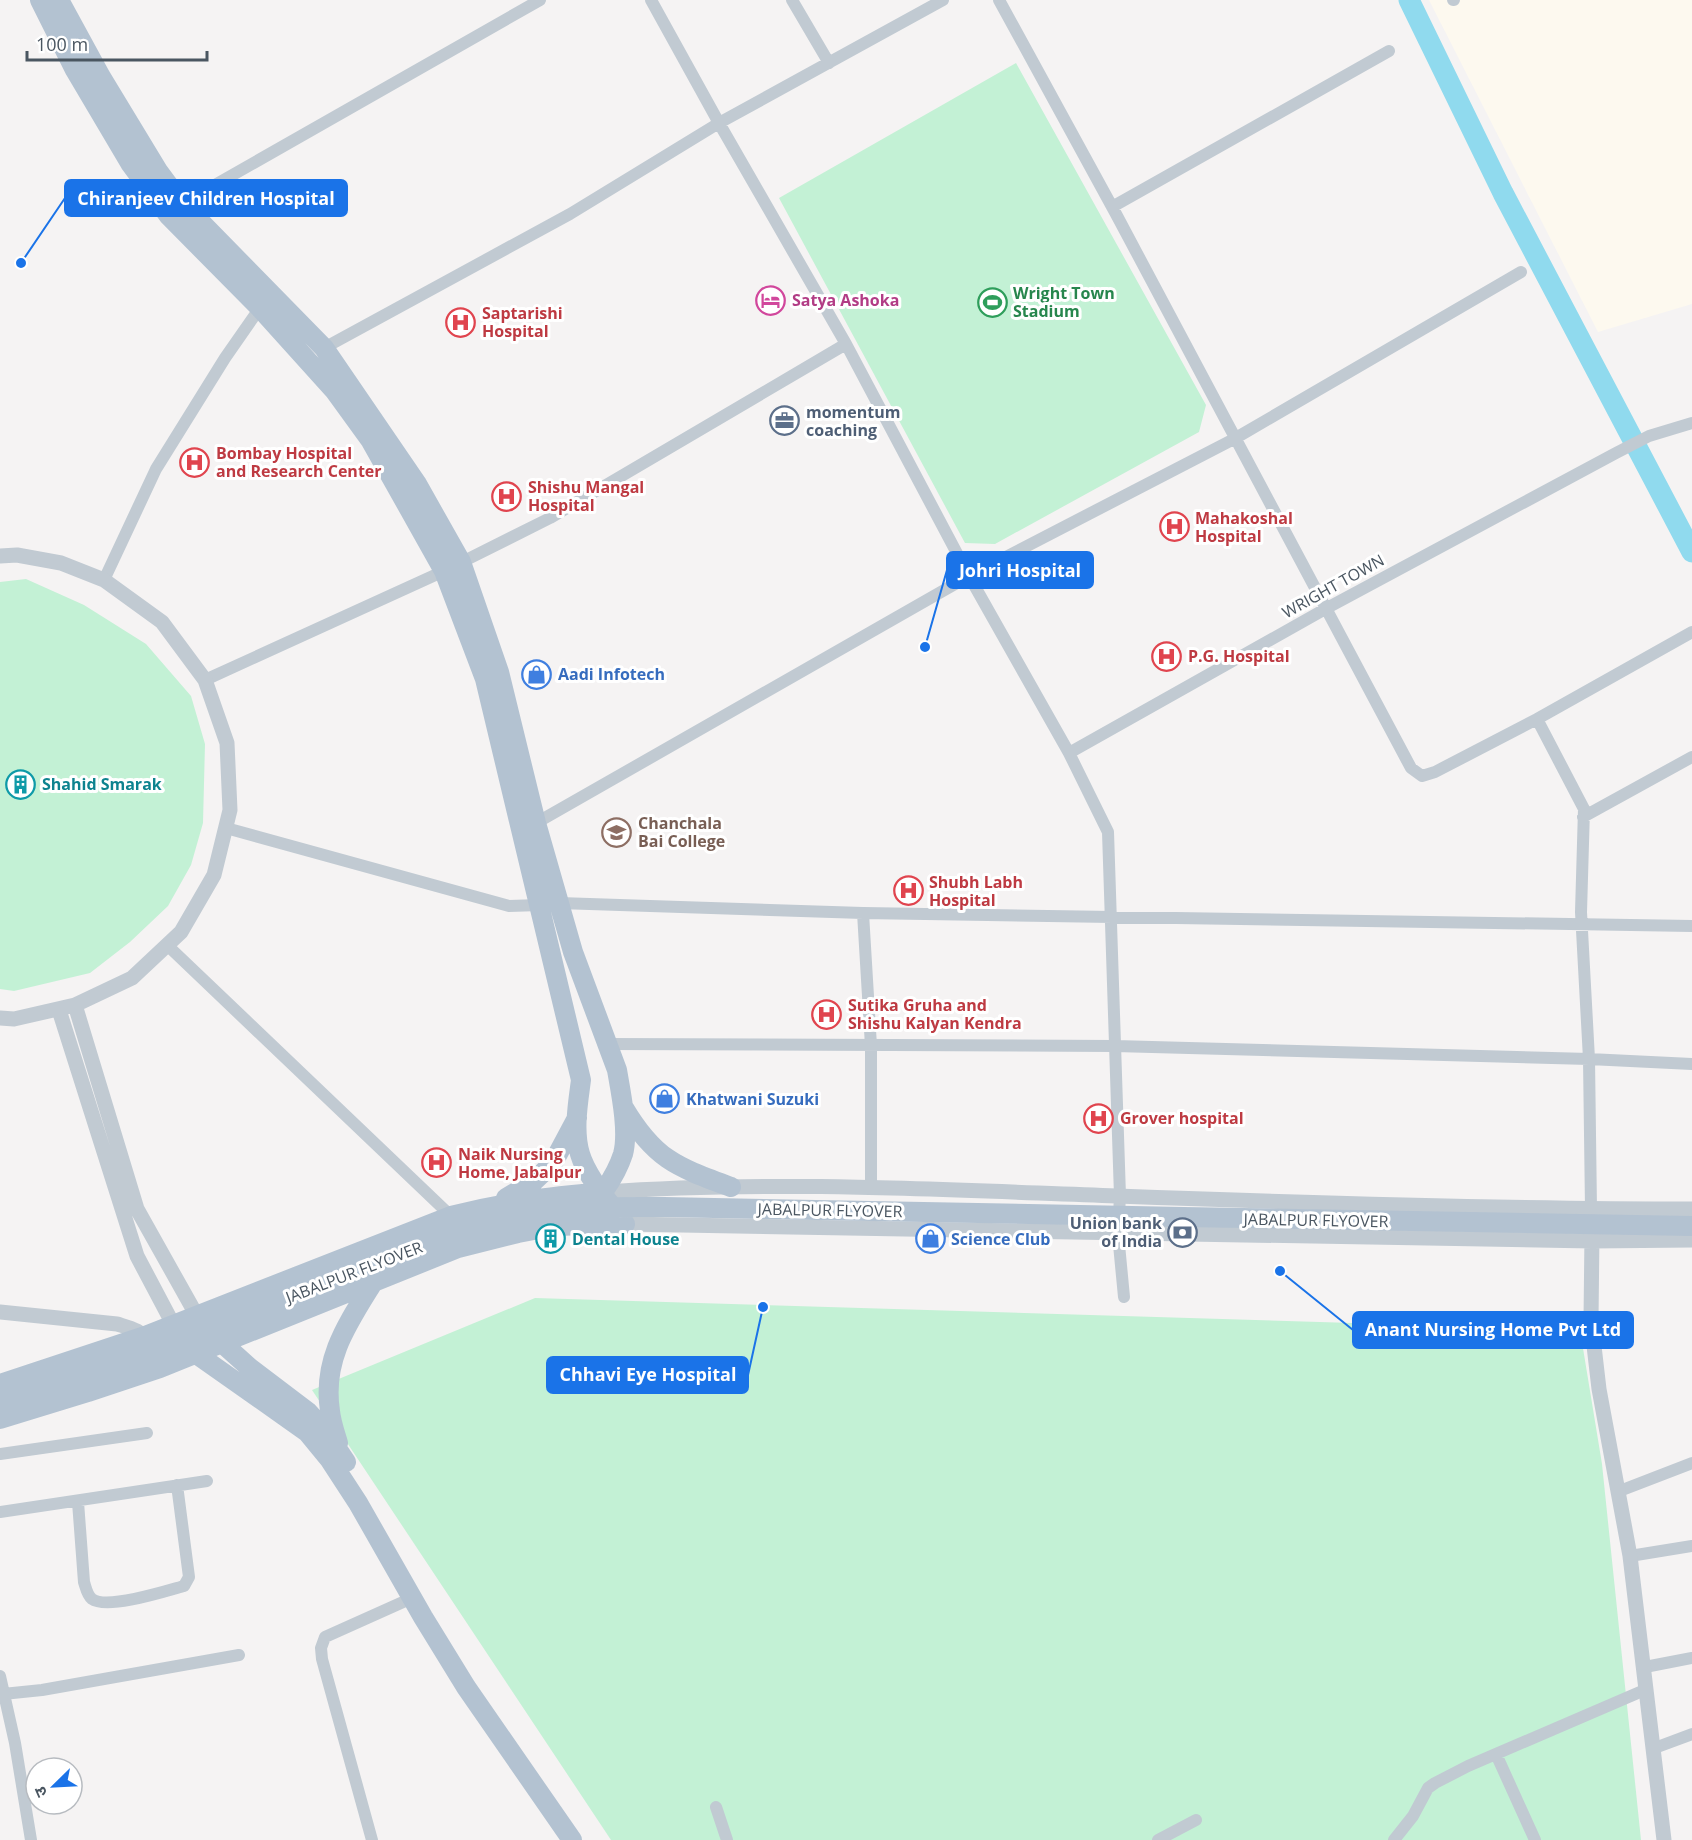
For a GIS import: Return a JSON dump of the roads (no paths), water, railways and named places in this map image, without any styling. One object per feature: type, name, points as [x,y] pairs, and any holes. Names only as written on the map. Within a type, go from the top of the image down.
[{"type":"main road","points":[[40,0],[75,70],[130,163],[265,301],[371,441],[452,567]]},
{"type":"main road","points":[[59,0],[158,171],[175,209]]},
{"type":"main road","points":[[265,301],[324,348],[417,484],[499,672],[529,825],[549,904],[581,1080],[577,1118],[580,1153],[589,1173],[625,1224]]},
{"type":"main road","points":[[549,904],[573,952],[617,1070],[624,1127],[623,1153],[603,1192],[576,1225]]},
{"type":"main road","points":[[622,1106],[640,1134],[663,1156],[682,1169],[731,1187]]},
{"type":"main road","points":[[496,1204],[533,1182],[553,1163],[577,1118]]},
{"type":"main road","points":[[0,1384],[174,1326],[451,1216],[496,1204],[539,1197],[603,1192]]},
{"type":"main road","name":"JABALPUR FLYOVER","points":[[0,1400],[121,1362],[465,1230],[545,1212],[605,1207],[664,1207],[1692,1226]]},
{"type":"main road","points":[[0,1419],[160,1368],[458,1248],[518,1233],[576,1225],[625,1224]]},
{"type":"main road","points":[[342,1455],[330,1411],[330,1365],[344,1330],[374,1281]]},
{"type":"main road","points":[[197,1316],[249,1368],[308,1412],[326,1432],[388,1530],[462,1660],[588,1840]]},
{"type":"main road","points":[[174,1326],[195,1353],[307,1432],[330,1460],[358,1503],[466,1687],[565,1836]]},
{"type":"street","points":[[175,209],[540,0]]},
{"type":"street","points":[[651,0],[846,344],[969,576],[1069,753],[1108,832],[1120,1196],[1118,1234],[1124,1297]]},
{"type":"street","points":[[792,0],[829,63]]},
{"type":"street","points":[[324,348],[570,214],[719,123],[943,0]]},
{"type":"street","points":[[999,0],[1411,768],[1422,776],[1435,772],[1537,719],[1692,632]]},
{"type":"street","points":[[1112,207],[1389,51]]},
{"type":"street","points":[[529,825],[969,576],[1234,439],[1521,272]]},
{"type":"street","points":[[104,580],[156,469],[225,358],[265,301]]},
{"type":"street","points":[[205,680],[452,567],[550,518],[846,344]]},
{"type":"street","name":"WRIGHT TOWN","points":[[1069,753],[1327,608],[1616,453],[1650,436],[1692,423]]},
{"type":"street","points":[[0,556],[17,555],[61,563],[104,580],[162,622],[205,680],[227,743],[230,810],[214,875],[181,932],[132,978],[75,1005],[59,1010],[14,1019],[0,1018]]},
{"type":"street","points":[[1537,719],[1584,809],[1582,924],[1589,1059],[1591,1320],[1599,1389],[1630,1556],[1664,1840]]},
{"type":"street","points":[[1583,817],[1692,758]]},
{"type":"street","points":[[226,828],[509,906],[549,904],[863,913],[1692,926]]},
{"type":"street","points":[[863,913],[871,1046],[871,1186]]},
{"type":"street","points":[[167,945],[451,1216]]},
{"type":"street","points":[[75,1005],[137,1209],[197,1316]]},
{"type":"street","points":[[59,1010],[137,1256],[174,1326]]},
{"type":"street","points":[[606,1044],[1114,1046],[1692,1064]]},
{"type":"street","points":[[603,1192],[731,1187],[871,1186],[1120,1196],[1591,1209],[1692,1209]]},
{"type":"street","points":[[625,1224],[1118,1234],[1592,1241],[1692,1240]]},
{"type":"street","points":[[0,1311],[117,1324],[135,1330],[145,1336],[160,1368]]},
{"type":"street","points":[[0,1454],[147,1433]]},
{"type":"street","points":[[1617,1492],[1692,1463]]},
{"type":"street","points":[[0,1512],[207,1481]]},
{"type":"street","points":[[78,1502],[84,1582],[87,1593],[90,1598],[99,1602],[112,1603],[184,1586],[189,1577],[177,1485]]},
{"type":"street","points":[[1630,1556],[1692,1546]]},
{"type":"street","points":[[372,1840],[322,1659],[321,1648],[325,1637],[412,1598]]},
{"type":"street","points":[[3,1694],[42,1690],[239,1656]]},
{"type":"street","points":[[1645,1667],[1692,1658]]},
{"type":"street","points":[[0,1676],[15,1743],[32,1840]]},
{"type":"street","points":[[1394,1840],[1413,1816],[1428,1788],[1434,1783],[1647,1689]]},
{"type":"street","points":[[1652,1749],[1692,1734]]},
{"type":"street","points":[[1496,1754],[1535,1840]]},
{"type":"street","points":[[716,1807],[727,1840]]},
{"type":"street","points":[[1158,1840],[1196,1820]]},
{"type":"waterway","points":[[1409,0],[1503,193],[1692,552]]},
{"type":"place","name":"Chiranjeev Children Hospital","points":[[21,263]]},
{"type":"place","name":"Satya Ashoka","points":[[771,300]]},
{"type":"place","name":"Wright Town Stadium","points":[[992,302]]},
{"type":"place","name":"Saptarishi Hospital","points":[[461,322]]},
{"type":"place","name":"momentum coaching","points":[[785,421]]},
{"type":"place","name":"Bombay Hospital and Research Center","points":[[195,462]]},
{"type":"place","name":"Shishu Mangal Hospital","points":[[507,496]]},
{"type":"place","name":"Mahakoshal Hospital","points":[[1174,527]]},
{"type":"place","name":"Johri Hospital","points":[[925,647]]},
{"type":"place","name":"P.G. Hospital","points":[[1167,656]]},
{"type":"place","name":"Aadi Infotech","points":[[537,674]]},
{"type":"place","name":"Shahid Smarak","points":[[21,784]]},
{"type":"place","name":"Chanchala Bai College","points":[[617,832]]},
{"type":"place","name":"Shubh Labh Hospital","points":[[908,891]]},
{"type":"place","name":"Sutika Gruha and Shishu Kalyan Kendra","points":[[827,1014]]},
{"type":"place","name":"Khatwani Suzuki","points":[[665,1099]]},
{"type":"place","name":"Grover hospital","points":[[1099,1118]]},
{"type":"place","name":"Naik Nursing Home, Jabalpur","points":[[437,1163]]},
{"type":"place","name":"Union bank of India","points":[[1183,1232]]},
{"type":"place","name":"Dental House","points":[[551,1239]]},
{"type":"place","name":"Science Club","points":[[930,1239]]},
{"type":"place","name":"Anant Nursing Home Pvt Ltd","points":[[1280,1271]]},
{"type":"place","name":"Chhavi Eye Hospital","points":[[763,1307]]}]
